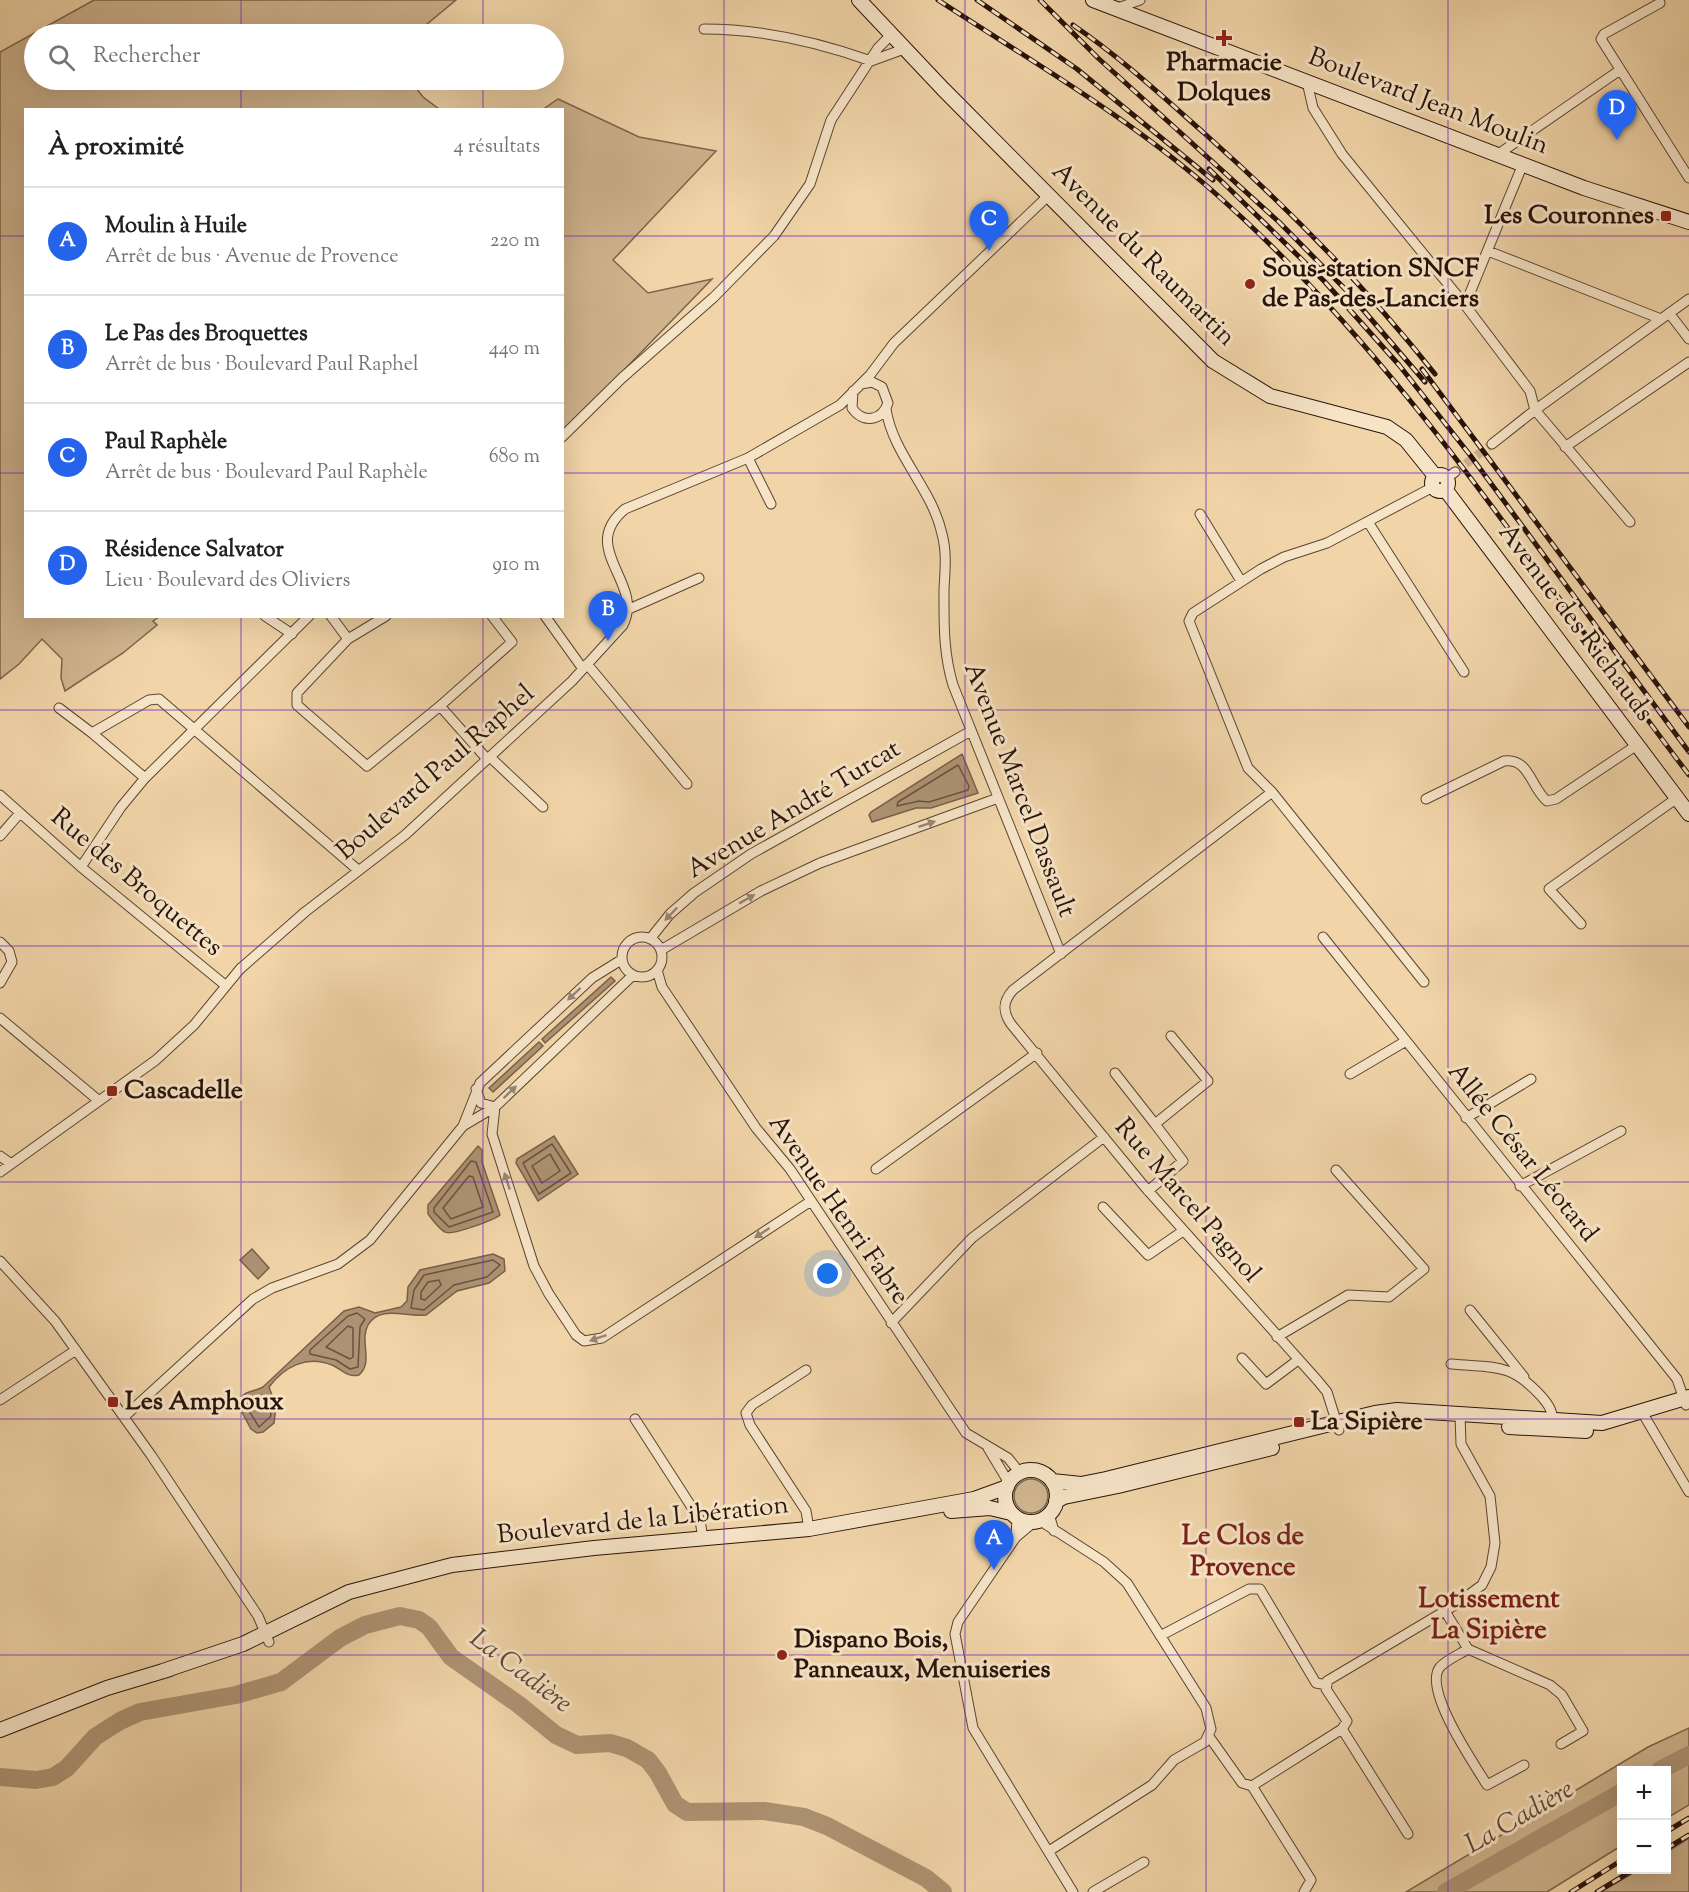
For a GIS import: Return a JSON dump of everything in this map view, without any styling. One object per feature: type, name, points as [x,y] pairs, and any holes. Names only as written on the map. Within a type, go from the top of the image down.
[{"type":"street","name":"Avenue du Raumartin","points":[[859,0],[904,49],[1213,361],[1270,396],[1387,427],[1406,440],[1443,480]]},
{"type":"street","name":"Boulevard Jean Moulin","points":[[1093,0],[1523,164],[1689,222]]},
{"type":"street","points":[[1118,8],[1140,0]]},
{"type":"street","points":[[1660,3],[1602,36],[1601,42],[1689,178]]},
{"type":"street","points":[[704,29],[761,33],[823,44],[871,61],[904,49]]},
{"type":"street","points":[[564,435],[622,378],[714,297],[774,236],[810,184],[831,120],[878,48],[891,35]]},
{"type":"street","points":[[1497,154],[1620,70]]},
{"type":"street","points":[[1307,81],[1312,108],[1342,154],[1465,305],[1530,391],[1535,410],[1630,522]]},
{"type":"street","points":[[1465,305],[1523,164]]},
{"type":"street","points":[[699,578],[629,609],[628,599],[606,539],[614,519],[625,510],[748,458],[830,412],[861,384],[894,343],[1049,195]]},
{"type":"street","points":[[1488,251],[1665,316],[1689,339]]},
{"type":"street","points":[[1492,444],[1535,410],[1689,299]]},
{"type":"street","points":[[1565,447],[1689,362]]},
{"type":"street","points":[[830,412],[856,413],[872,419],[886,409],[888,397],[882,387],[879,363]]},
{"type":"street","points":[[861,384],[872,382],[882,387]]},
{"type":"street","points":[[853,392],[850,403],[856,413]]},
{"type":"street","name":"Avenue Marcel Dassault","points":[[886,409],[893,436],[932,505],[942,531],[945,550],[945,655],[953,685],[1061,954]]},
{"type":"street","name":"Avenue Marcel Dassault","points":[[872,419],[893,436]]},
{"type":"street","points":[[748,458],[771,504]]},
{"type":"street","points":[[1424,982],[1272,792],[1248,768],[1189,624],[1193,613],[1241,581],[1284,557],[1327,543],[1443,480]]},
{"type":"street","name":"Avenue des Richauds","points":[[1443,480],[1689,814]]},
{"type":"street","points":[[1200,514],[1241,581]]},
{"type":"street","points":[[1368,522],[1464,672]]},
{"type":"street","name":"Boulevard Paul Raphel","points":[[0,1172],[156,1060],[194,1025],[225,985],[263,948],[358,870],[405,835],[585,666],[623,625],[629,609]]},
{"type":"street","points":[[268,618],[292,634]]},
{"type":"street","points":[[81,867],[121,807],[145,778],[307,618]]},
{"type":"street","points":[[332,618],[348,639]]},
{"type":"street","points":[[383,618],[348,639],[297,693],[297,705],[367,766],[440,706],[512,642],[494,618]]},
{"type":"street","points":[[547,618],[687,784]]},
{"type":"street","points":[[92,733],[149,700],[159,699],[358,870]]},
{"type":"street","points":[[440,706],[488,758],[543,807]]},
{"type":"street","points":[[59,708],[145,778]]},
{"type":"street","name":"Avenue André Turcat","points":[[650,939],[670,914],[694,893],[751,854],[971,731]]},
{"type":"street","points":[[1426,799],[1503,761],[1511,760],[1524,767],[1540,795],[1547,801],[1556,799],[1637,745]]},
{"type":"street","points":[[1061,954],[1272,792]]},
{"type":"street","name":"Rue des Broquettes","points":[[0,795],[81,867],[225,985]]},
{"type":"street","name":"Avenue André Turcat","points":[[661,950],[761,891],[820,863],[998,798]]},
{"type":"street","points":[[1581,924],[1549,889],[1677,798]]},
{"type":"street","name":"Rue des Broquettes","points":[[0,836],[20,813]]},
{"type":"street","points":[[638,937],[650,939],[661,950],[661,964],[657,970],[646,977],[632,976],[621,960],[627,943],[638,937]]},
{"type":"street","name":"Allée César Léotard","points":[[1323,937],[1520,1186],[1677,1379],[1687,1401]]},
{"type":"street","points":[[0,942],[9,951],[12,962],[0,982]]},
{"type":"street","name":"Rue Marcel Pagnol","points":[[1061,954],[1013,990],[1004,1006],[1007,1019],[1148,1191],[1327,1392],[1338,1426]]},
{"type":"street","points":[[464,1126],[476,1089],[592,978],[621,960]]},
{"type":"street","name":"Avenue Henri Fabre","points":[[657,970],[662,987],[756,1128],[790,1169],[966,1433],[1008,1458],[1020,1473]]},
{"type":"street","points":[[123,1417],[253,1299],[272,1288],[338,1264],[370,1240],[464,1126],[495,1107],[632,976]]},
{"type":"street","name":"Avenue Henri Fabre","points":[[646,977],[662,987]]},
{"type":"street","points":[[0,1018],[98,1100]]},
{"type":"street","points":[[1155,1124],[1208,1081],[1171,1036]]},
{"type":"street","points":[[1350,1074],[1406,1041]]},
{"type":"street","points":[[876,1169],[1037,1053]]},
{"type":"street","points":[[1115,1073],[1183,1161],[1148,1191]]},
{"type":"street","points":[[1466,1118],[1531,1079]]},
{"type":"street","points":[[476,1089],[481,1103],[495,1107]]},
{"type":"street","points":[[495,1107],[492,1134],[534,1266],[576,1335],[584,1341],[603,1338],[811,1201]]},
{"type":"street","points":[[1520,1186],[1622,1131]]},
{"type":"street","points":[[891,1323],[972,1238],[1104,1137]]},
{"type":"street","points":[[0,1156],[11,1164]]},
{"type":"street","points":[[1277,1337],[1348,1295],[1389,1297],[1424,1269],[1336,1170]]},
{"type":"street","points":[[1103,1206],[1148,1255],[1183,1231]]},
{"type":"street","points":[[0,1261],[55,1321],[76,1350],[258,1616],[268,1638]]},
{"type":"street","points":[[1470,1310],[1550,1407],[1553,1426]]},
{"type":"street","points":[[0,1400],[76,1350]]},
{"type":"street","points":[[1242,1358],[1266,1384],[1298,1360]]},
{"type":"street","points":[[1451,1364],[1506,1369],[1524,1377]]},
{"type":"street","points":[[806,1370],[752,1405],[746,1413],[750,1425],[806,1511],[808,1529]]},
{"type":"street","points":[[1073,1892],[973,1728],[955,1634],[958,1622],[1017,1537],[1041,1519],[1056,1501],[1064,1497],[1096,1491],[1397,1410],[1460,1419],[1553,1426],[1602,1423],[1644,1415],[1687,1401]]},
{"type":"street","points":[[1644,1415],[1689,1492]]},
{"type":"street","points":[[635,1419],[700,1521],[704,1539]]},
{"type":"street","points":[[1252,1786],[1341,1729],[1347,1721],[1326,1689],[1328,1681],[1445,1611],[1482,1585],[1491,1567],[1495,1543],[1490,1496],[1461,1444],[1460,1419]]},
{"type":"street","points":[[1020,1473],[1034,1471],[1052,1481],[1081,1484],[1338,1426]]},
{"type":"street","name":"Avenue Henri Fabre","points":[[988,1448],[1008,1485]]},
{"type":"street","name":"Boulevard de la Libération","points":[[0,1730],[107,1688],[268,1638],[349,1592],[452,1565],[808,1529],[974,1499],[1008,1485],[1020,1473]]},
{"type":"street","points":[[1052,1481],[1056,1501]]},
{"type":"street","points":[[1008,1485],[1005,1501],[1014,1515],[1017,1537]]},
{"type":"street","name":"Boulevard de la Libération","points":[[904,1512],[990,1508],[1041,1519]]},
{"type":"street","points":[[1041,1519],[1054,1531],[1104,1562],[1127,1583],[1206,1708],[1211,1729],[1204,1742],[1174,1760],[1152,1785],[1049,1851]]},
{"type":"street","points":[[1160,1636],[1249,1589],[1260,1589],[1316,1683],[1327,1685]]},
{"type":"street","points":[[1445,1611],[1468,1649],[1550,1685],[1562,1695],[1583,1731],[1561,1744]]},
{"type":"street","points":[[1468,1649],[1440,1667],[1436,1677],[1445,1712],[1487,1785],[1524,1765]]},
{"type":"street","points":[[1341,1729],[1408,1834]]},
{"type":"street","points":[[1208,1735],[1242,1783],[1252,1786],[1311,1880],[1304,1892]]},
{"type":"street","points":[[1093,1892],[1144,1862]]},
{"type":"shaded area","points":[[94,0],[456,0],[427,24],[51,24]]},
{"type":"shaded area","points":[[24,39],[24,90],[418,90],[438,108],[24,108],[24,618],[158,618],[153,621],[157,625],[123,653],[65,691],[61,678],[62,659],[42,639],[19,664],[0,679],[0,52]]},
{"type":"shaded area","points":[[558,99],[639,137],[716,151],[613,260],[648,293],[712,279],[566,430],[564,428],[564,108],[545,108]]},
{"type":"shaded area","points":[[1031,1479],[1043,1484],[1048,1496],[1043,1508],[1031,1513],[1019,1508],[1014,1496],[1019,1484]]},
{"type":"shaded area","points":[[1689,1728],[1689,1805],[1671,1816],[1671,1766],[1617,1766],[1617,1848],[1547,1892],[1406,1892],[1648,1747]]},
{"type":"shaded area","points":[[1689,1838],[1689,1892],[1601,1892],[1631,1874],[1671,1874],[1671,1849]]},
{"type":"water","points":[[962,754],[978,793],[931,808],[916,808],[872,822],[869,815],[871,812]]},
{"type":"water","points":[[611,977],[615,981],[545,1043],[542,1039]]},
{"type":"water","points":[[539,1042],[543,1046],[493,1092],[489,1088]]},
{"type":"water","points":[[554,1136],[578,1174],[538,1201],[516,1163],[517,1159]]},
{"type":"water","points":[[478,1146],[482,1150],[482,1162],[500,1215],[463,1230],[445,1232],[428,1214],[428,1205]]},
{"type":"water","points":[[252,1249],[269,1268],[258,1279],[240,1260]]},
{"type":"water","points":[[493,1254],[504,1259],[505,1271],[489,1283],[457,1291],[426,1315],[387,1313],[373,1319],[366,1331],[366,1358],[359,1375],[351,1375],[332,1365],[314,1361],[297,1364],[282,1373],[269,1387],[276,1406],[274,1423],[263,1432],[257,1433],[251,1429],[238,1405],[239,1400],[247,1393],[263,1387],[344,1311],[359,1307],[375,1313],[401,1307],[407,1301],[408,1287],[420,1270]]},
{"type":"waterway","name":"La Cadière","points":[[0,1777],[36,1780],[53,1777],[67,1768],[95,1737],[120,1721],[140,1712],[236,1695],[281,1682],[340,1638],[365,1625],[400,1616],[419,1620],[429,1627],[451,1657],[518,1704],[556,1735],[577,1745],[610,1743],[627,1748],[648,1760],[675,1804],[687,1812],[764,1811],[804,1817],[827,1826],[926,1878],[943,1892]]},
{"type":"waterway","name":"La Cadière","points":[[1668,1766],[1689,1755]]},
{"type":"waterway","name":"La Cadière","points":[[1446,1892],[1617,1795]]},
{"type":"tunnel","points":[[1455,472],[1492,444]]},
{"type":"railway","points":[[938,0],[1081,92],[1150,140],[1216,194],[1284,259],[1348,327],[1466,472],[1689,775]]},
{"type":"railway","points":[[977,0],[1077,69],[1213,180]]},
{"type":"railway","points":[[1040,0],[1098,58],[1279,222],[1347,291],[1425,382]]},
{"type":"railway","points":[[1073,25],[1140,77],[1265,190],[1353,279],[1435,374]]},
{"type":"railway","points":[[1209,169],[1324,281],[1399,365],[1470,455],[1689,752]]},
{"type":"railway","points":[[1422,369],[1689,727]]},
{"type":"railway","points":[[1671,1829],[1689,1818]]},
{"type":"railway","points":[[1671,1846],[1689,1835]]},
{"type":"railway","points":[[1571,1892],[1617,1863]]},
{"type":"railway","points":[[1597,1892],[1626,1874]]},
{"type":"place","name":"Pharmacie Dolques","points":[[1224,38]]},
{"type":"place","name":"Résidence Salvator","points":[[1617,140]]},
{"type":"place","name":"Les Couronnes","points":[[1666,216]]},
{"type":"place","name":"Paul Raphèle","points":[[989,251]]},
{"type":"place","name":"Sous-station SNCF de Pas-des-Lanciers","points":[[1250,284]]},
{"type":"place","name":"Le Pas des Broquettes","points":[[608,641]]},
{"type":"place","name":"Cascadelle","points":[[112,1091]]},
{"type":"place","name":"Les Amphoux","points":[[113,1402]]},
{"type":"place","name":"La Sipière","points":[[1299,1422]]},
{"type":"place","name":"Moulin à Huile","points":[[994,1570]]},
{"type":"place","name":"Dispano Bois, Panneaux, Menuiseries","points":[[782,1655]]},
{"type":"district","name":"Le Clos de Provence","points":[[1243,1552]]},
{"type":"district","name":"Lotissement La Sipière","points":[[1489,1616]]}]
